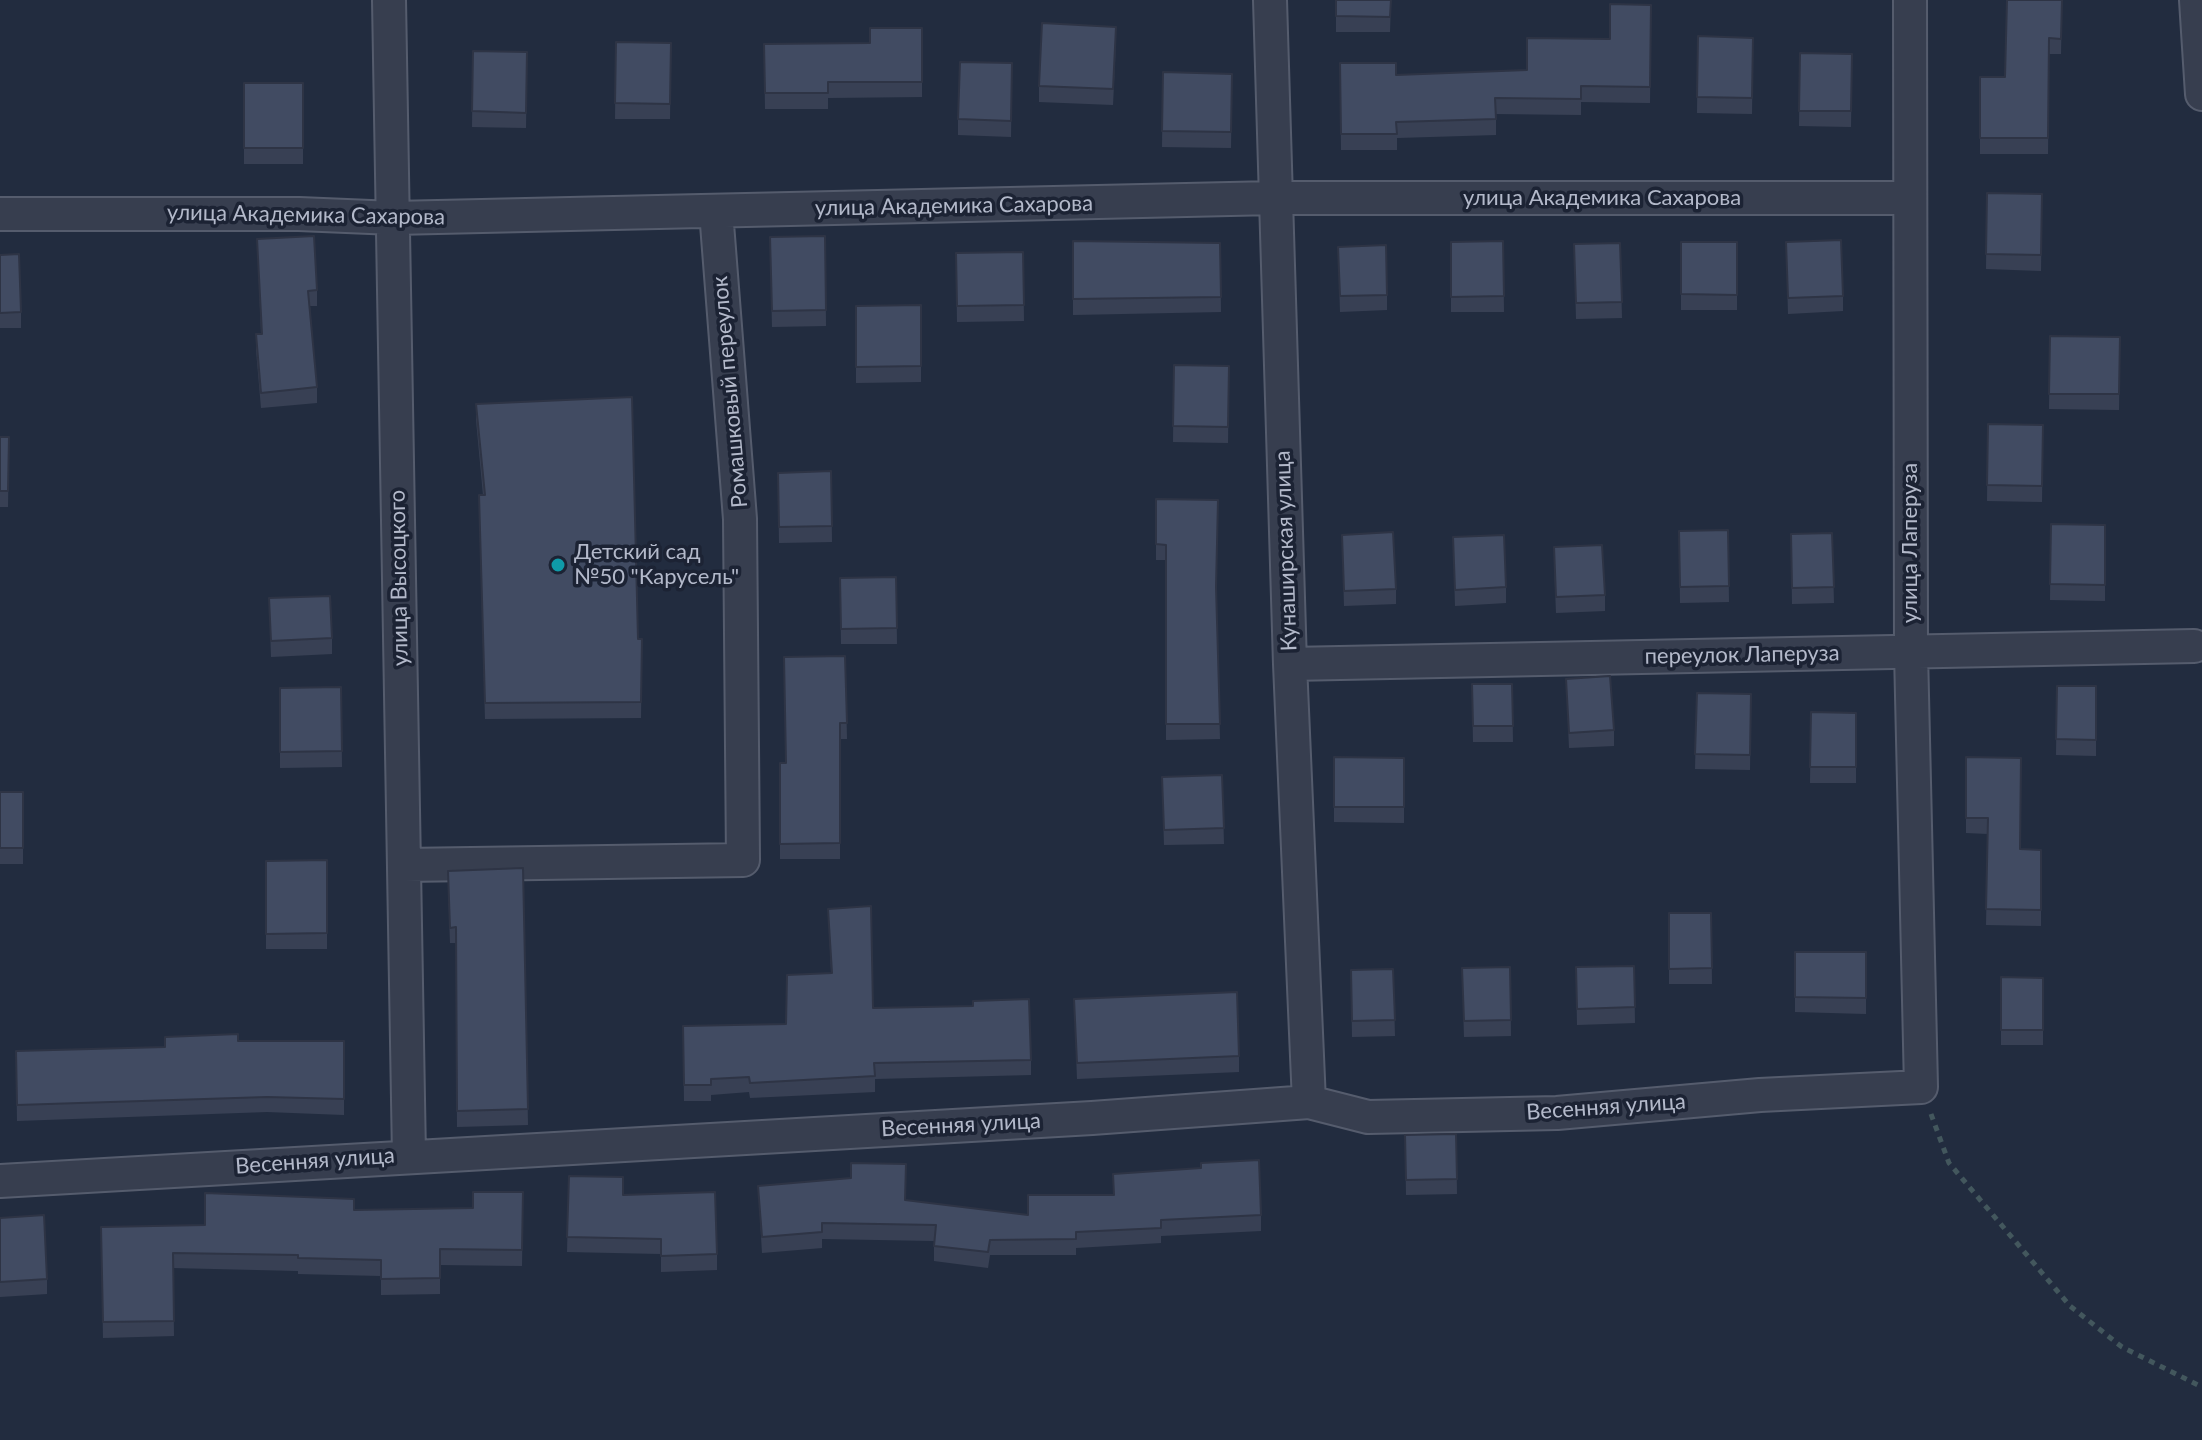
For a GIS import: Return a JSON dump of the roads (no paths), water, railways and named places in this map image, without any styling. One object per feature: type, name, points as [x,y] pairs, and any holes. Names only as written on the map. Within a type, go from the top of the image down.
[{"type":"street","name":"улица Высоцкого","points":[[389,0],[409,1156]]},
{"type":"street","name":"Кунаширская улица","points":[[1270,0],[1290,664],[1309,1102]]},
{"type":"street","name":"улица Лаперуза","points":[[1910,0],[1911,652],[1921,1087]]},
{"type":"street","points":[[2198,7],[2202,94]]},
{"type":"street","name":"улица Академика Сахарова","points":[[0,214],[299,214],[394,218],[1274,198],[1908,198]]},
{"type":"street","name":"Ромашковый переулок","points":[[404,865],[743,860],[740,519],[716,211]]},
{"type":"street","name":"переулок Лаперуза","points":[[1290,664],[2194,646]]},
{"type":"street","name":"Весенняя улица","points":[[0,1181],[1092,1118],[1309,1102],[1368,1117],[1525,1113],[1760,1095],[1921,1087]]},
{"type":"place","name":"Детский сад №50 \"Карусель\"","points":[[558,565]]}]
